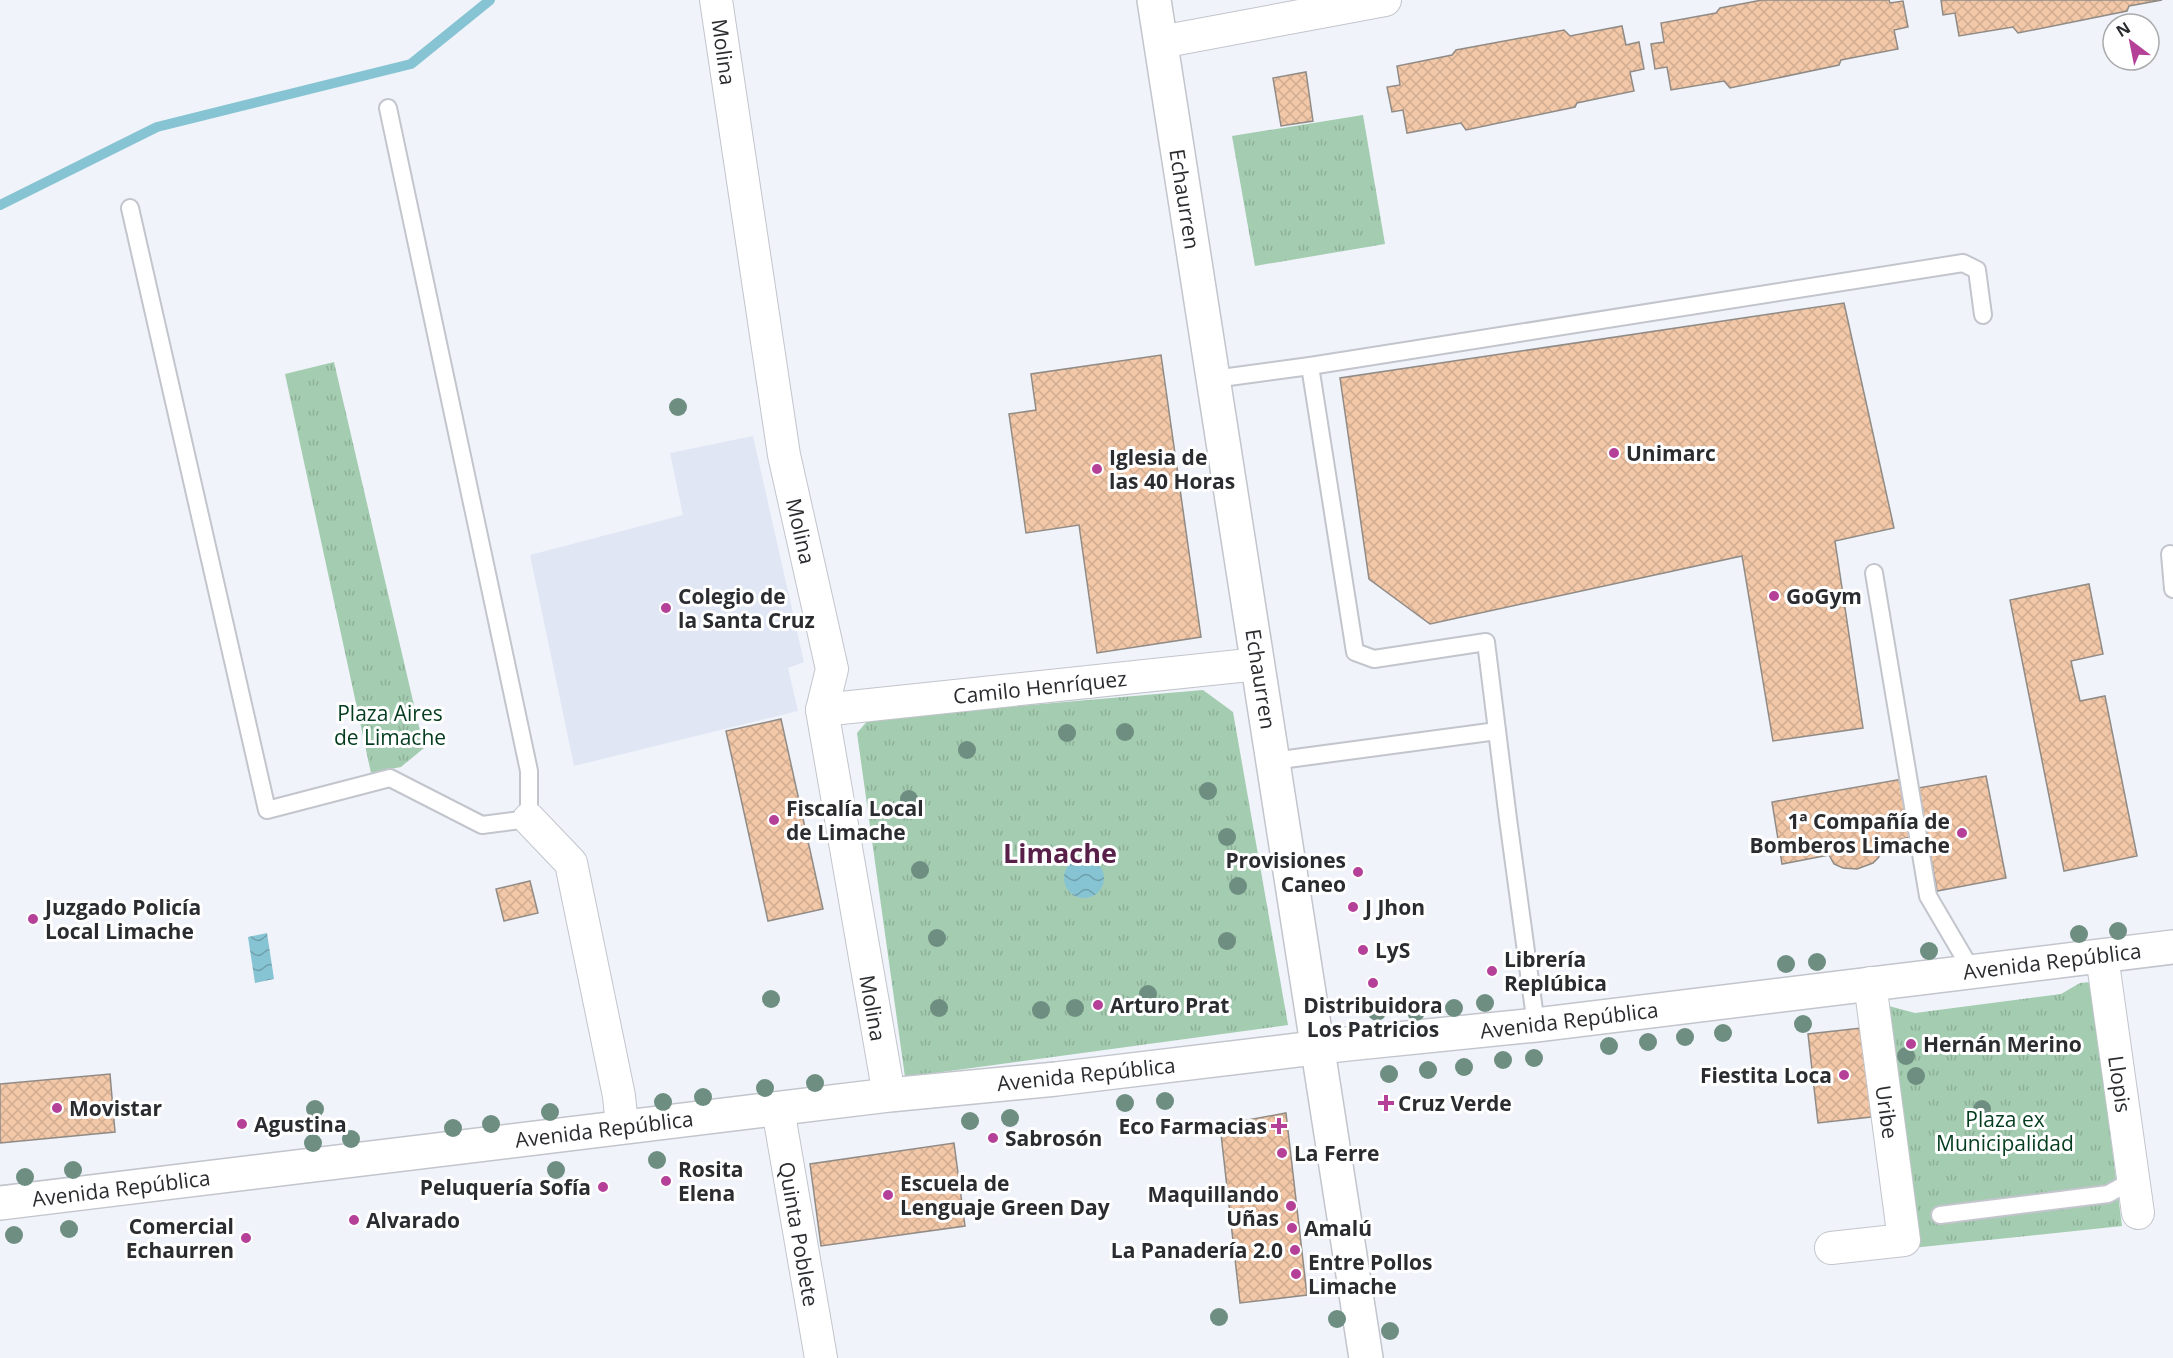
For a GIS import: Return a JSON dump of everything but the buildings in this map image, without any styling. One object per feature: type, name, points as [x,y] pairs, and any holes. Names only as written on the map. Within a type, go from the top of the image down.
[{"type":"main road","name":"Echaurren","points":[[1154,0],[1366,1358]]},
{"type":"main road","name":"Avenida República","points":[[0,1203],[622,1126],[1319,1047],[1536,1025],[2173,947]]},
{"type":"street","name":"Molina","points":[[716,0],[784,455],[832,669],[822,710],[889,1095]]},
{"type":"street","points":[[1161,42],[1385,0]]},
{"type":"street","name":"Camilo Henríquez","points":[[822,710],[1258,664]]},
{"type":"street","points":[[529,819],[571,863],[619,1096],[622,1126]]},
{"type":"street","name":"Llopis","points":[[2102,956],[2138,1213]]},
{"type":"street","name":"Uribe","points":[[1831,1248],[1904,1240],[1870,983]]},
{"type":"street","name":"Quinta Poblete","points":[[778,1109],[821,1358]]},
{"type":"lane","points":[[130,208],[267,810],[390,778],[482,825],[529,819],[529,771],[388,108]]},
{"type":"lane","points":[[1214,379],[1310,366],[1963,263],[1977,270],[1983,315]]},
{"type":"lane","points":[[1310,366],[1355,652],[1374,659],[1486,642],[1536,1025]]},
{"type":"lane","points":[[2170,554],[2173,589]]},
{"type":"lane","points":[[1874,573],[1928,896],[1972,971]]},
{"type":"lane","points":[[1273,761],[1497,731]]},
{"type":"lane","points":[[1940,1215],[2108,1194],[2133,1180]]},
{"type":"shaded area","name":"Colegio de la Santa Cruz","points":[[753,436],[804,662],[788,668],[798,711],[574,766],[530,555],[683,515],[670,453]]},
{"type":"green space","points":[[1363,115],[1385,244],[1255,266],[1232,136]]},
{"type":"green space","name":"Plaza Aires de Limache","points":[[334,362],[424,748],[401,767],[371,773],[285,374]]},
{"type":"green space","points":[[1203,690],[1233,712],[1288,1025],[905,1077],[857,733],[869,719]]},
{"type":"green space","name":"Plaza ex Municipalidad","points":[[2091,982],[2122,1226],[1912,1248],[1885,1005],[1915,1013],[2061,994],[2080,983]]},
{"type":"water","points":[[1084,858],[1098,864],[1104,878],[1098,892],[1084,898],[1070,892],[1064,878],[1070,864]]},
{"type":"water","points":[[267,933],[274,979],[255,983],[248,937]]},
{"type":"waterway","points":[[0,205],[157,127],[411,64],[490,0]]},
{"type":"place","name":"Unimarc","points":[[1614,453]]},
{"type":"place","name":"Iglesia de las 40 Horas","points":[[1097,469]]},
{"type":"place","name":"GoGym","points":[[1774,596]]},
{"type":"place","name":"Colegio de la Santa Cruz","points":[[666,608]]},
{"type":"place","name":"Fiscalía Local de Limache","points":[[774,820]]},
{"type":"place","name":"1ª Compañía de Bomberos Limache","points":[[1962,833]]},
{"type":"place","name":"Provisiones Caneo","points":[[1358,872]]},
{"type":"place","name":"J Jhon","points":[[1353,907]]},
{"type":"place","name":"Juzgado Policía Local Limache","points":[[33,919]]},
{"type":"place","name":"LyS","points":[[1363,950]]},
{"type":"place","name":"Librería Replúbica","points":[[1492,971]]},
{"type":"place","name":"Distribuidora Los Patricios","points":[[1373,983]]},
{"type":"place","name":"Arturo Prat","points":[[1098,1005]]},
{"type":"place","name":"Hernán Merino","points":[[1911,1044]]},
{"type":"place","name":"Fiestita Loca","points":[[1844,1075]]},
{"type":"place","name":"Cruz Verde","points":[[1386,1103]]},
{"type":"place","name":"Movistar","points":[[57,1108]]},
{"type":"place","name":"Agustina","points":[[242,1124]]},
{"type":"place","name":"Eco Farmacias","points":[[1279,1126]]},
{"type":"place","name":"Sabrosón","points":[[993,1138]]},
{"type":"place","name":"La Ferre","points":[[1282,1153]]},
{"type":"place","name":"Rosita Elena","points":[[666,1181]]},
{"type":"place","name":"Peluquería Sofía","points":[[603,1187]]},
{"type":"place","name":"Escuela de Lenguaje Green Day","points":[[888,1195]]},
{"type":"place","name":"Maquillando Uñas","points":[[1291,1206]]},
{"type":"place","name":"Alvarado","points":[[354,1220]]},
{"type":"place","name":"Amalú","points":[[1292,1228]]},
{"type":"place","name":"Comercial Echaurren","points":[[246,1238]]},
{"type":"place","name":"La Panadería 2.0","points":[[1295,1250]]},
{"type":"place","name":"Entre Pollos Limache","points":[[1296,1274]]},
{"type":"district","name":"Limache","points":[[1060,852]]}]
